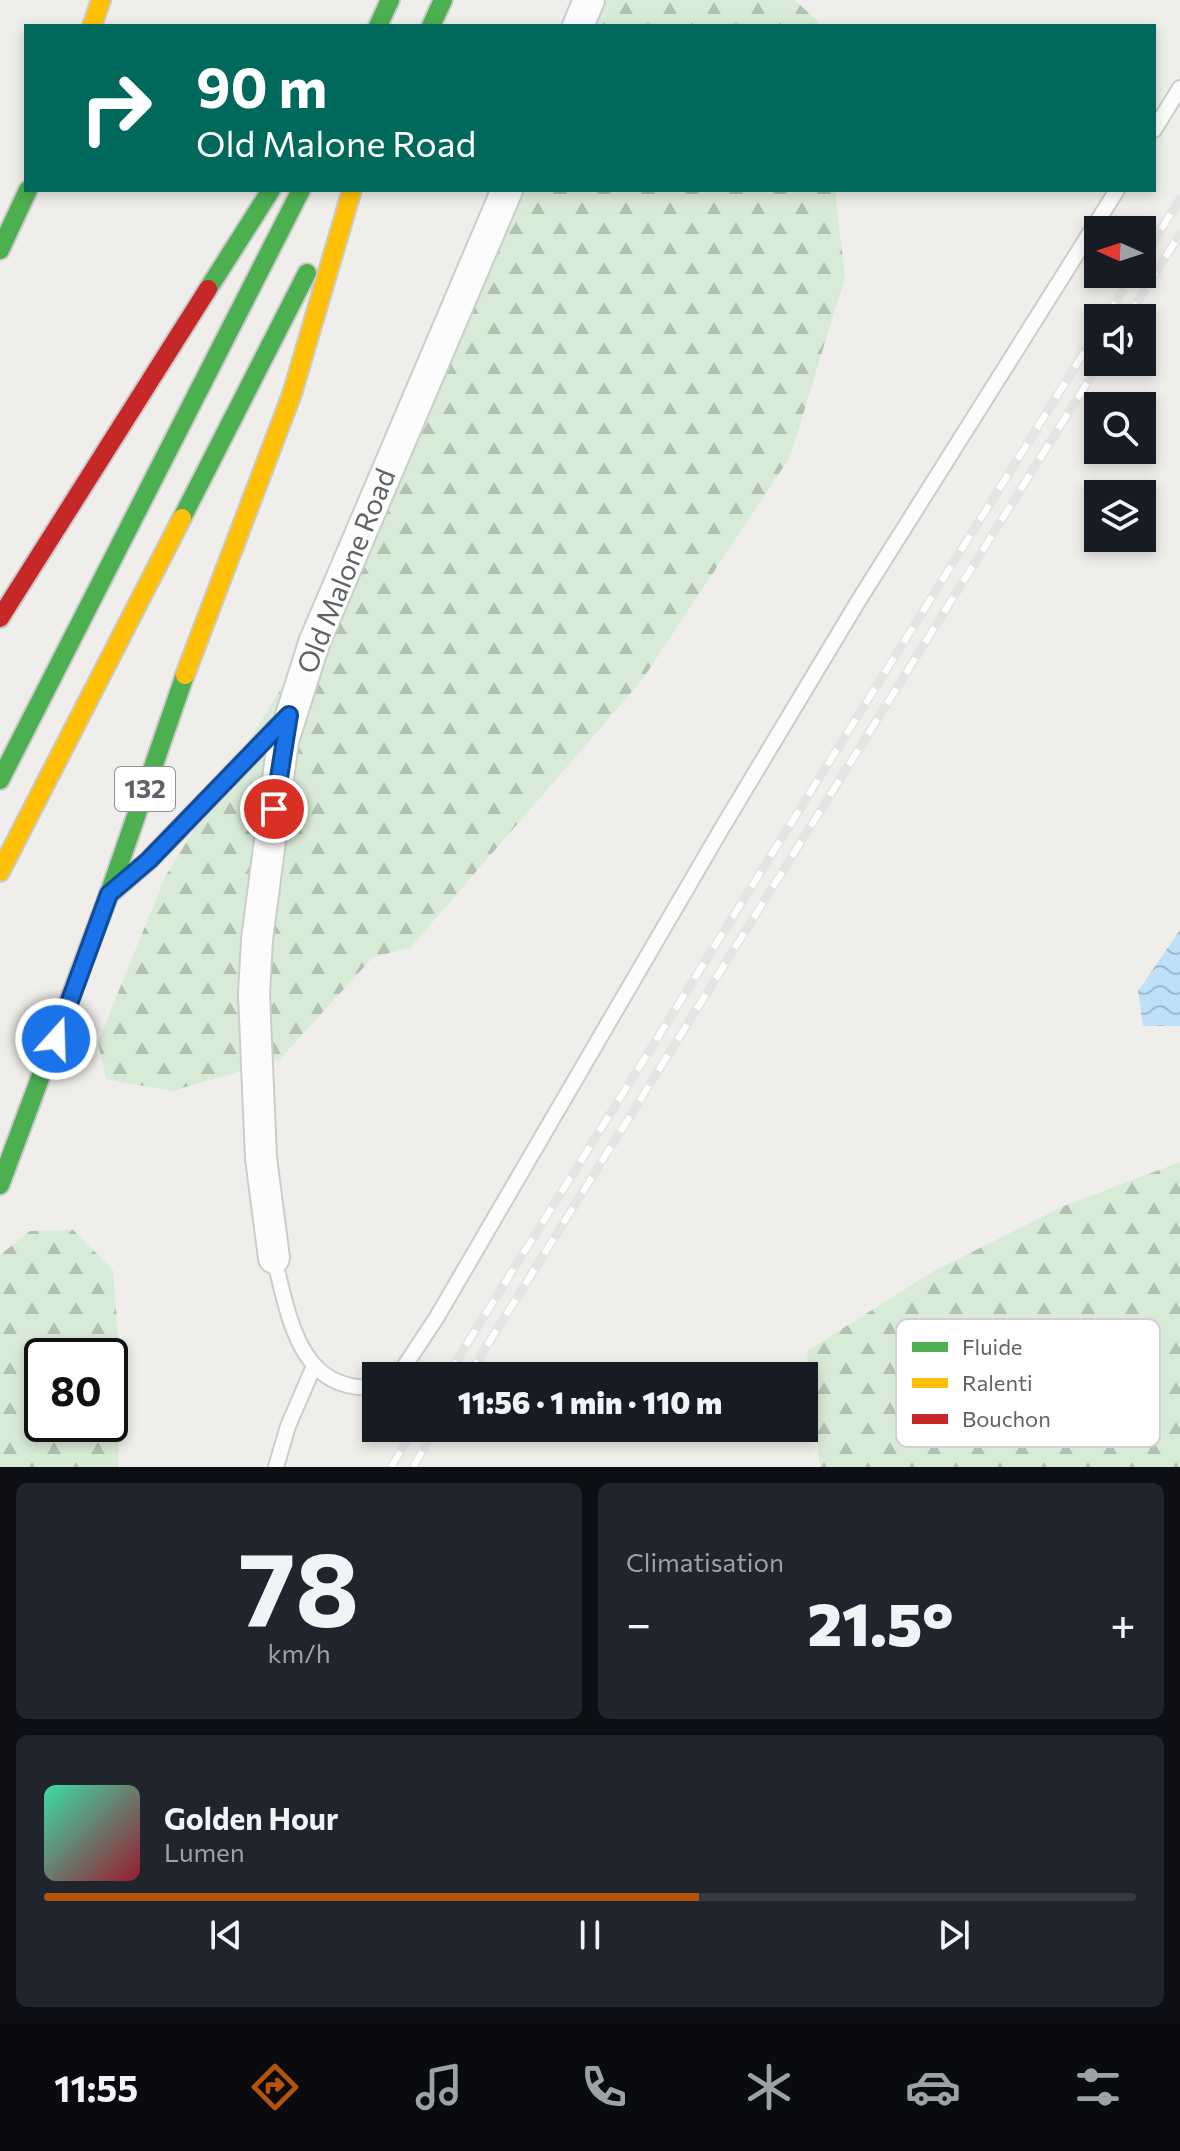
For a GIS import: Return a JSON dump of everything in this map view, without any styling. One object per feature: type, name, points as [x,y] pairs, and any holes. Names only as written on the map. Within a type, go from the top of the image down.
[{"type":"main road","points":[[93,24],[101,0]]},
{"type":"main road","points":[[432,24],[443,0]]},
{"type":"main road","points":[[0,250],[27,192]]},
{"type":"main road","points":[[0,618],[270,192]]},
{"type":"main road","points":[[0,780],[300,192]]},
{"type":"main road","points":[[0,872],[350,192]]},
{"type":"main road","name":"132","points":[[0,1185],[109,894],[185,674],[292,394],[350,192]]},
{"type":"main road","points":[[109,894],[149,860],[289,715]]},
{"type":"street","points":[[579,24],[589,0]]},
{"type":"street","name":"Old Malone Road","points":[[274,1258],[261,1158],[254,994],[259,925],[289,715],[335,590],[506,192]]},
{"type":"lane","points":[[1156,127],[1180,88]]},
{"type":"lane","points":[[407,1362],[437,1317],[851,614],[1116,192]]},
{"type":"lane","points":[[274,1258],[289,1319],[300,1346],[314,1366],[342,1384],[362,1386]]},
{"type":"lane","points":[[276,1467],[288,1426],[314,1366]]},
{"type":"green space","points":[[594,0],[794,0],[818,24],[581,24]]},
{"type":"green space","points":[[500,192],[835,192],[845,277],[790,457],[642,680],[410,948],[373,957],[279,1060],[172,1091],[106,1079],[98,1042],[165,877],[291,673]]},
{"type":"green space","points":[[1180,1162],[1180,1467],[820,1467],[818,1362],[808,1362],[807,1351],[934,1271],[1064,1206]]},
{"type":"green space","points":[[73,1230],[113,1270],[118,1338],[24,1338],[24,1442],[119,1442],[118,1467],[0,1467],[0,1255],[30,1231]]},
{"type":"water","points":[[1180,930],[1180,1026],[1143,1026],[1138,991]]},
{"type":"railway","points":[[1156,238],[1180,199]]},
{"type":"railway","points":[[1136,304],[1180,234]]},
{"type":"railway","points":[[1115,304],[1124,288]]},
{"type":"railway","points":[[456,1362],[1084,352]]},
{"type":"railway","points":[[477,1362],[1091,376]]},
{"type":"railway","points":[[391,1467],[406,1442]]},
{"type":"railway","points":[[413,1467],[428,1442]]},
{"type":"traffic: fast","points":[[379,24],[390,0]]},
{"type":"traffic: fast","points":[[432,24],[443,0]]},
{"type":"traffic: fast","points":[[0,250],[27,192]]},
{"type":"traffic: fast","points":[[208,289],[270,192]]},
{"type":"traffic: fast","points":[[0,780],[300,192]]},
{"type":"traffic: fast","points":[[182,518],[307,273]]},
{"type":"traffic: fast","points":[[0,1185],[109,894],[185,675]]},
{"type":"traffic: slow","points":[[93,24],[101,0]]},
{"type":"traffic: slow","points":[[185,675],[292,394],[351,192]]},
{"type":"traffic: slow","points":[[0,872],[182,518]]},
{"type":"traffic: slow","points":[[111,893],[149,860],[289,715]]},
{"type":"traffic: jam","points":[[0,618],[208,289]]},
{"type":"route","points":[[56,1039],[109,894],[149,860],[289,715],[274,809]]}]
